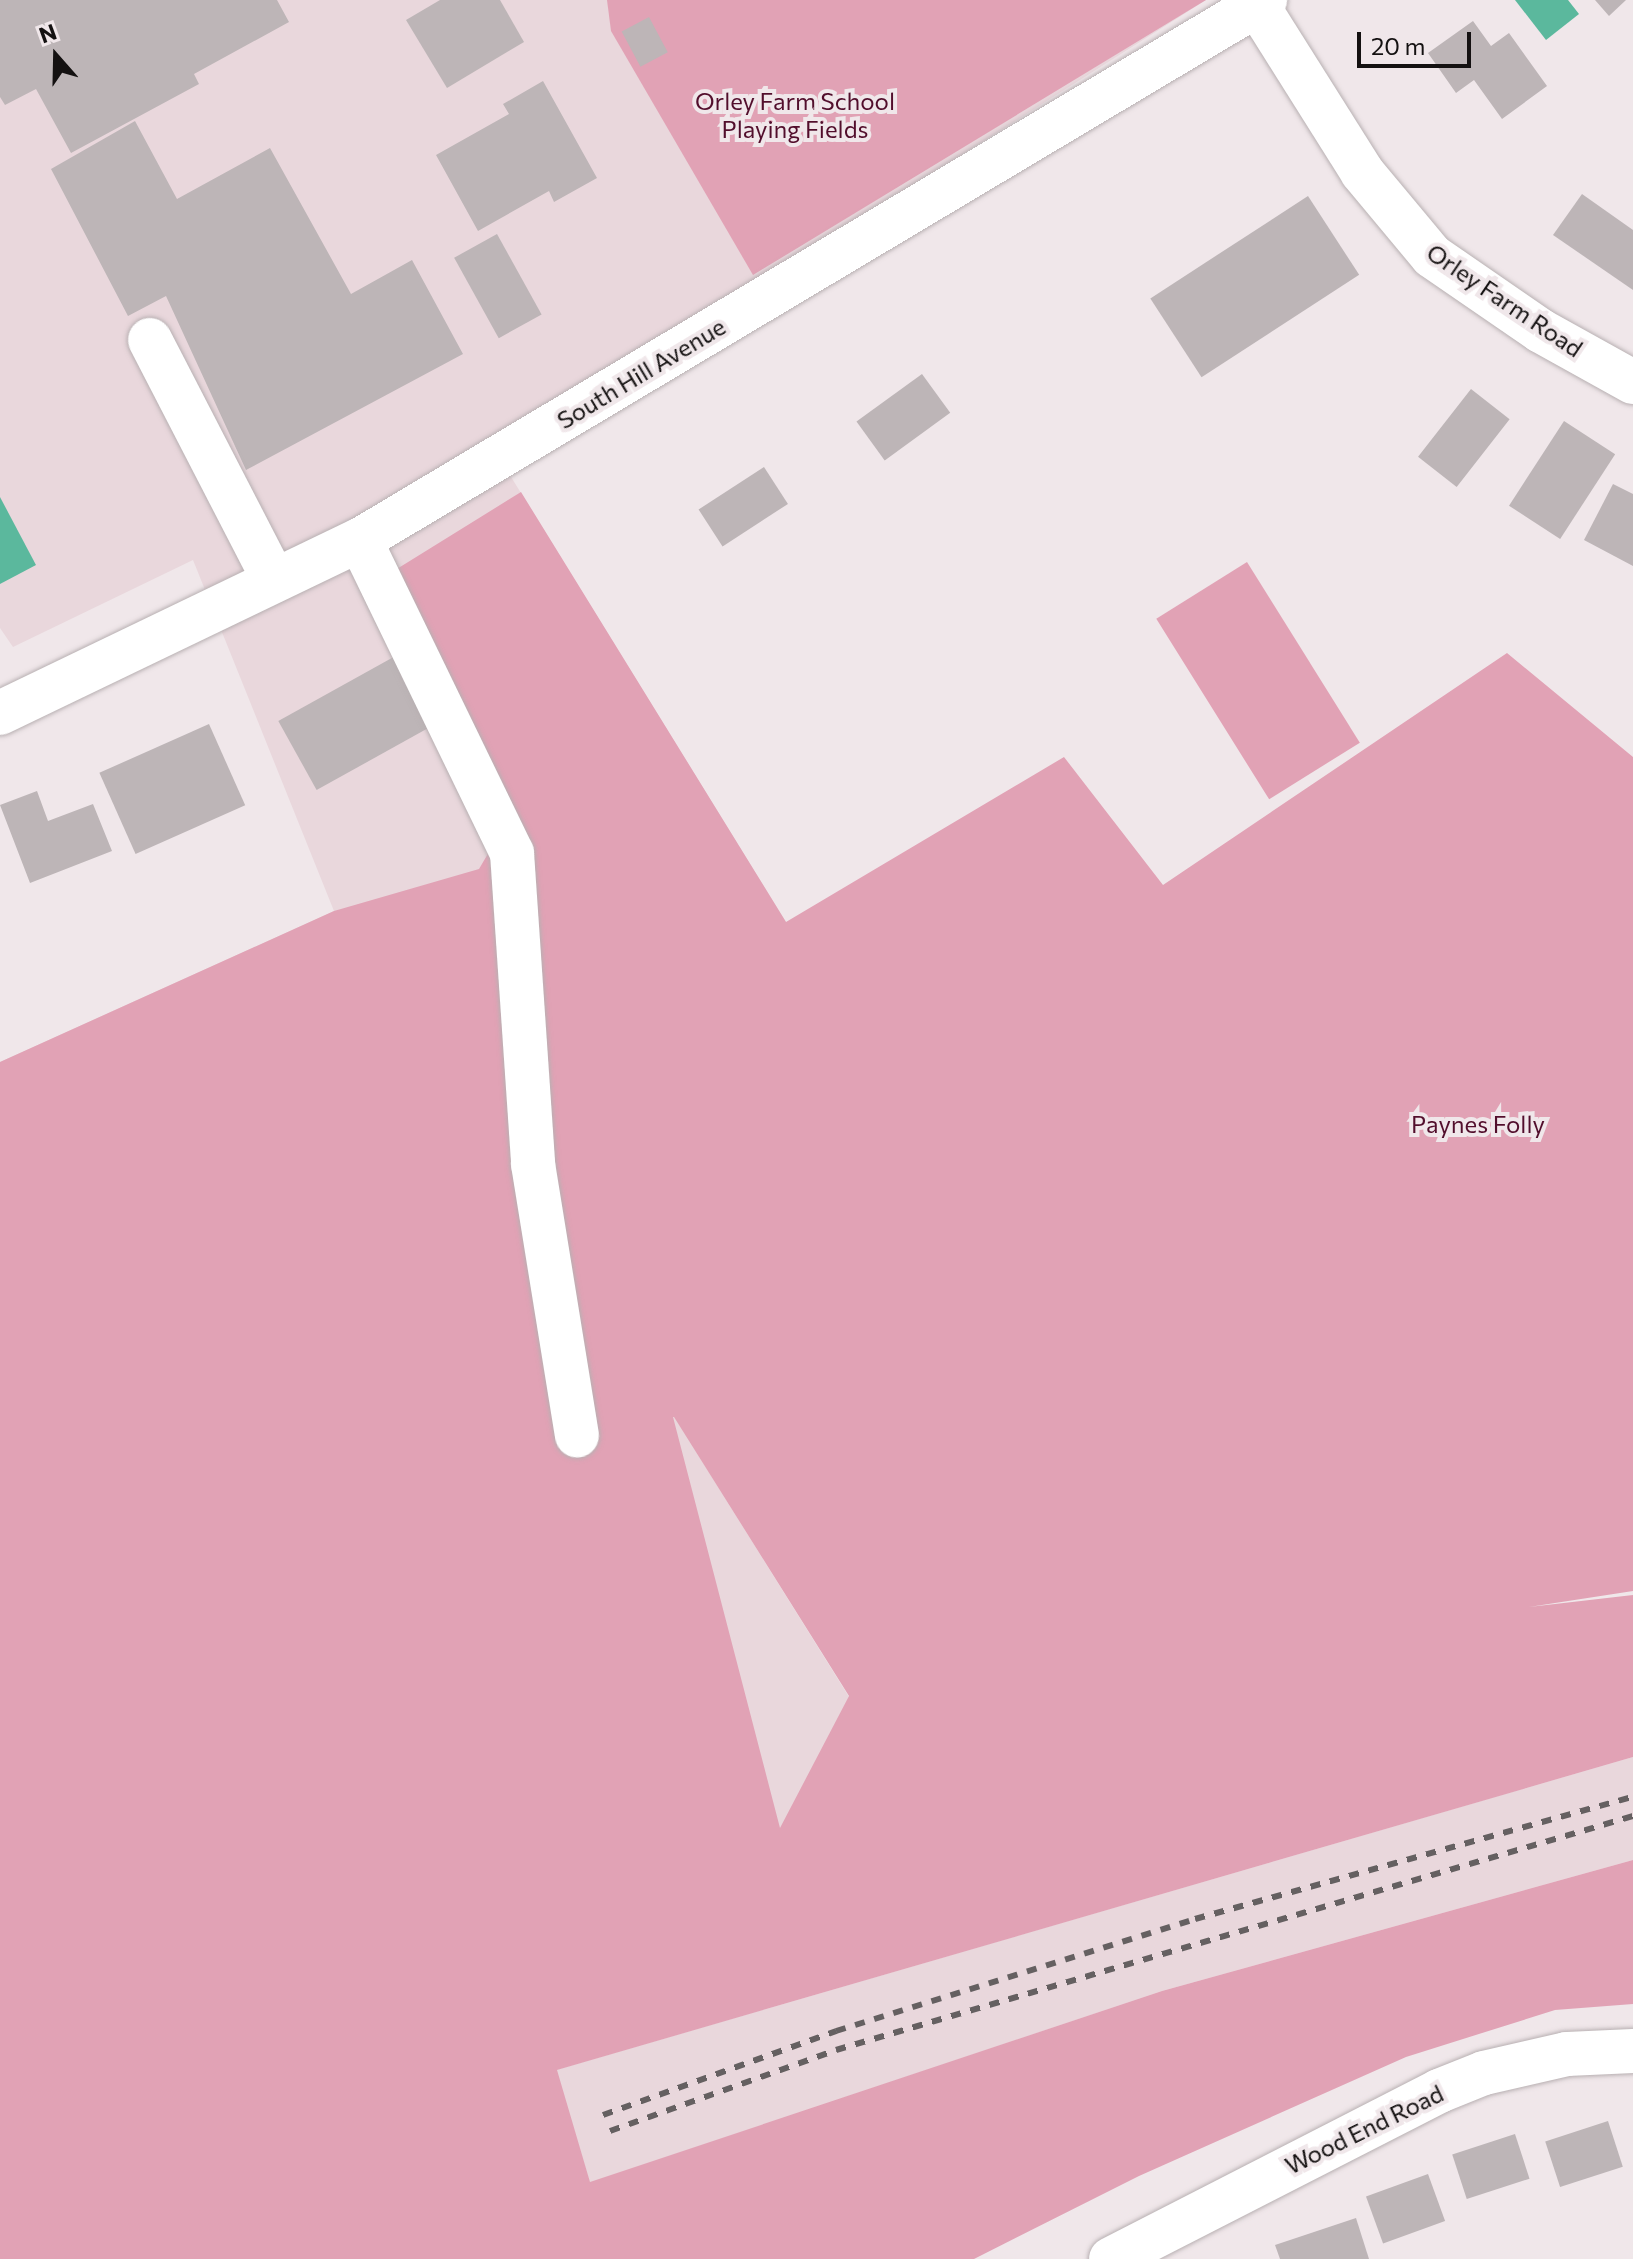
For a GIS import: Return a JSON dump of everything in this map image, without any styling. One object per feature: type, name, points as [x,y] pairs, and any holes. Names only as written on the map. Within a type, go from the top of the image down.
[{"type":"street","name":"Orley Farm Road","points":[[1261,3],[1362,172],[1432,256],[1541,331],[1633,382]]},
{"type":"street","name":"South Hill Avenue","points":[[0,713],[273,578],[360,540],[1261,3]]},
{"type":"street","points":[[150,340],[273,578]]},
{"type":"street","points":[[360,540],[512,853],[533,1164],[577,1435]]},
{"type":"street","name":"Wood End Road","points":[[1111,2259],[1428,2095],[1484,2073],[1567,2054],[1633,2051]]},
{"type":"shaded area","points":[[0,0],[1206,0],[495,451],[786,922],[672,1413],[849,1697],[780,1830],[0,1062],[334,911],[193,560],[13,647],[0,628]]},
{"type":"shaded area","points":[[1515,0],[1568,0],[1579,14],[1546,40]]},
{"type":"shaded area","points":[[0,497],[36,565],[0,584]]},
{"type":"shaded area","points":[[1633,1757],[1633,1860],[1162,1991],[590,2183],[556,2070]]},
{"type":"green space","name":"Orley Farm School Playing Fields","points":[[607,0],[1206,0],[753,275],[611,31]]},
{"type":"green space","name":"Paynes Folly","points":[[521,492],[786,922],[1064,757],[1163,885],[1507,653],[1633,757],[1633,1591],[1529,1607],[1633,1595],[1633,1757],[557,2070],[590,2182],[1162,1991],[1633,1860],[1633,2004],[1555,2010],[1406,2057],[1139,2176],[974,2259],[0,2259],[0,1062],[334,911],[479,869],[496,840],[392,572]],"holes":[[[673,1417],[674,1417],[849,1696],[780,1828]]]},
{"type":"green space","points":[[1247,562],[1360,743],[1269,799],[1156,619]]},
{"type":"building","points":[[0,0],[277,0],[289,22],[194,74],[199,84],[71,153],[36,89],[5,105],[0,97]]},
{"type":"building","points":[[440,0],[500,0],[524,42],[447,88],[406,20]]},
{"type":"building","points":[[1595,0],[1626,0],[1609,16]]},
{"type":"building","points":[[649,17],[668,52],[640,67],[622,32]]},
{"type":"building","points":[[1473,21],[1491,46],[1509,33],[1547,86],[1502,119],[1474,80],[1456,93],[1428,53]]},
{"type":"building","points":[[543,81],[597,178],[554,202],[549,191],[478,231],[436,155],[509,114],[503,104]]},
{"type":"building","points":[[135,121],[177,199],[270,148],[351,294],[412,260],[463,354],[246,470],[166,296],[128,316],[51,169]]},
{"type":"building","points":[[1582,194],[1633,230],[1633,290],[1553,235]]},
{"type":"building","points":[[1308,196],[1359,275],[1202,377],[1150,298]]},
{"type":"building","points":[[497,234],[542,314],[499,338],[454,258]]},
{"type":"building","points":[[922,374],[950,413],[885,460],[856,422]]},
{"type":"building","points":[[1471,389],[1510,419],[1457,487],[1418,457]]},
{"type":"building","points":[[1564,421],[1615,454],[1560,539],[1509,506]]},
{"type":"building","points":[[764,467],[788,504],[723,546],[699,509]]},
{"type":"building","points":[[1613,484],[1633,494],[1633,566],[1584,540]]},
{"type":"building","points":[[399,654],[437,723],[317,790],[278,721]]},
{"type":"building","points":[[209,724],[245,805],[136,854],[99,773]]},
{"type":"building","points":[[37,791],[48,821],[93,804],[112,851],[30,883],[0,805]]},
{"type":"building","points":[[1608,2121],[1623,2167],[1560,2187],[1545,2141]]},
{"type":"building","points":[[1515,2134],[1530,2179],[1467,2199],[1452,2154]]},
{"type":"building","points":[[1428,2174],[1445,2221],[1383,2244],[1366,2197]]},
{"type":"building","points":[[1356,2218],[1369,2259],[1280,2259],[1275,2245]]},
{"type":"railway","points":[[603,2115],[836,2031],[1195,1919],[1633,1797]]},
{"type":"railway","points":[[610,2131],[836,2050],[1633,1816]]}]
